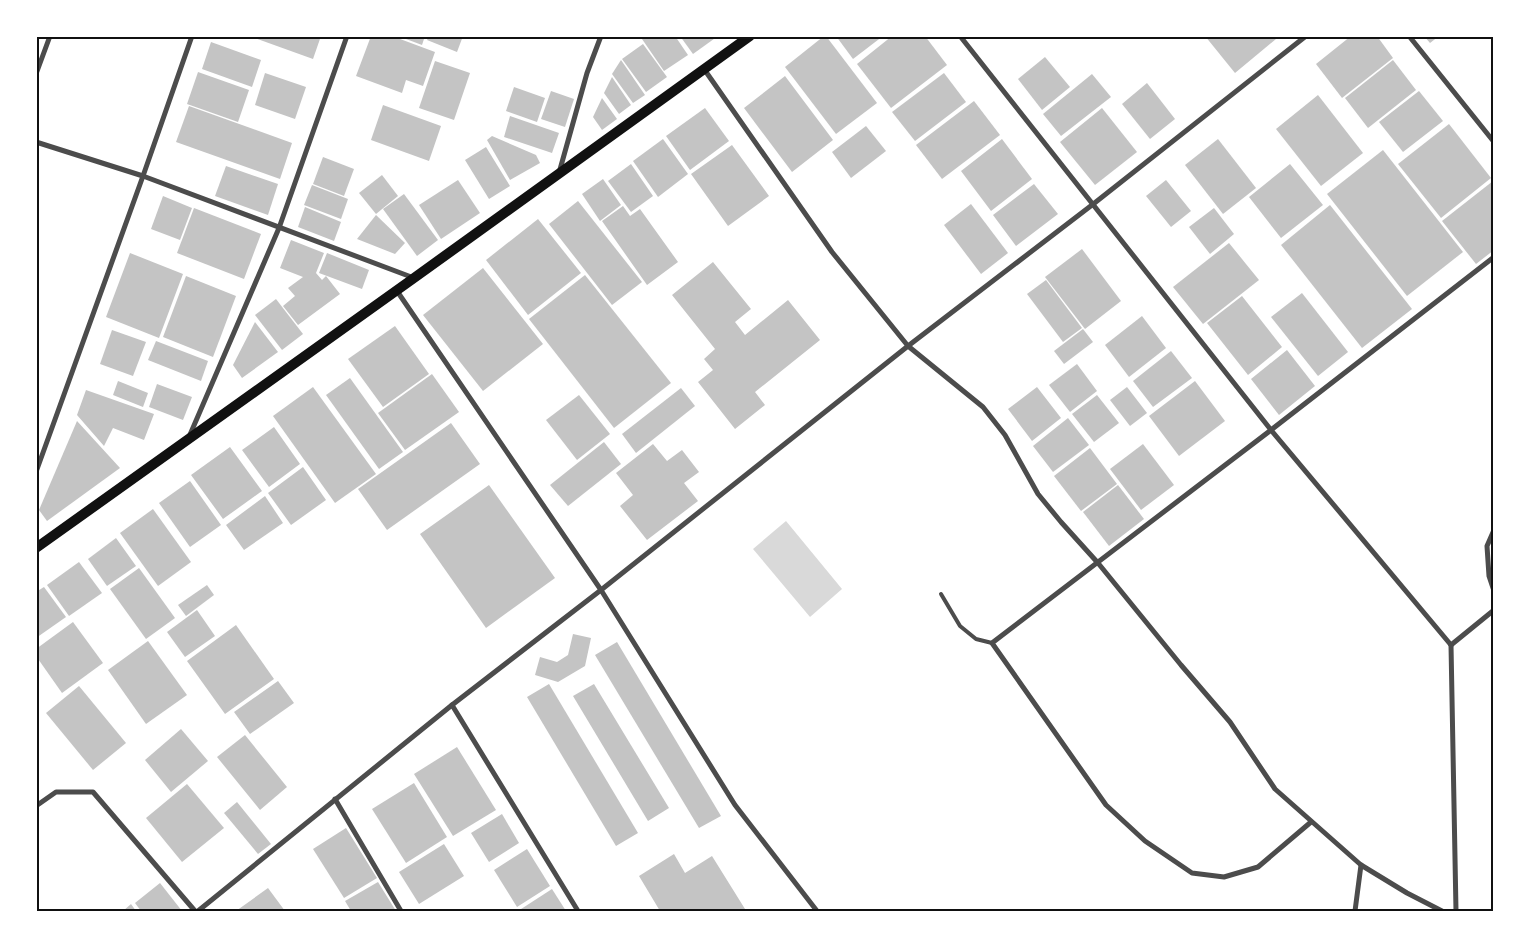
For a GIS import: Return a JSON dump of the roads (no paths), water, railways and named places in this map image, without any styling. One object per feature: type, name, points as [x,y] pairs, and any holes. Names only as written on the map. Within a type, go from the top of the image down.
[{"type":"main road","points":[[36,548],[750,36]]},
{"type":"street","points":[[36,74],[50,36]]},
{"type":"street","points":[[36,472],[192,36]]},
{"type":"street","points":[[188,440],[279,228],[347,36]]},
{"type":"street","points":[[558,173],[587,73],[601,36]]},
{"type":"street","points":[[960,36],[1271,430],[1451,645],[1456,911]]},
{"type":"street","points":[[36,806],[56,792],[93,792],[196,911],[452,705],[1306,36]]},
{"type":"street","points":[[1409,36],[1494,142]]},
{"type":"street","points":[[703,69],[832,252],[908,346],[983,408],[1005,435],[1038,494],[1098,562],[1181,665],[1230,722],[1275,790],[1361,865],[1407,894],[1442,911]]},
{"type":"street","points":[[36,142],[143,176],[414,278]]},
{"type":"street","points":[[1311,822],[1258,867],[1224,877],[1192,873],[1145,841],[1106,805],[992,643],[1494,257]]},
{"type":"street","points":[[397,290],[601,590],[735,805],[817,911]]},
{"type":"street","points":[[1494,530],[1487,546],[1488,576],[1494,591]]},
{"type":"street","points":[[1451,645],[1494,610]]},
{"type":"street","points":[[452,705],[578,911]]},
{"type":"street","points":[[335,799],[401,911]]},
{"type":"street","points":[[1355,911],[1361,865]]},
{"type":"lane","points":[[941,594],[960,626],[976,639],[992,643]]}]
